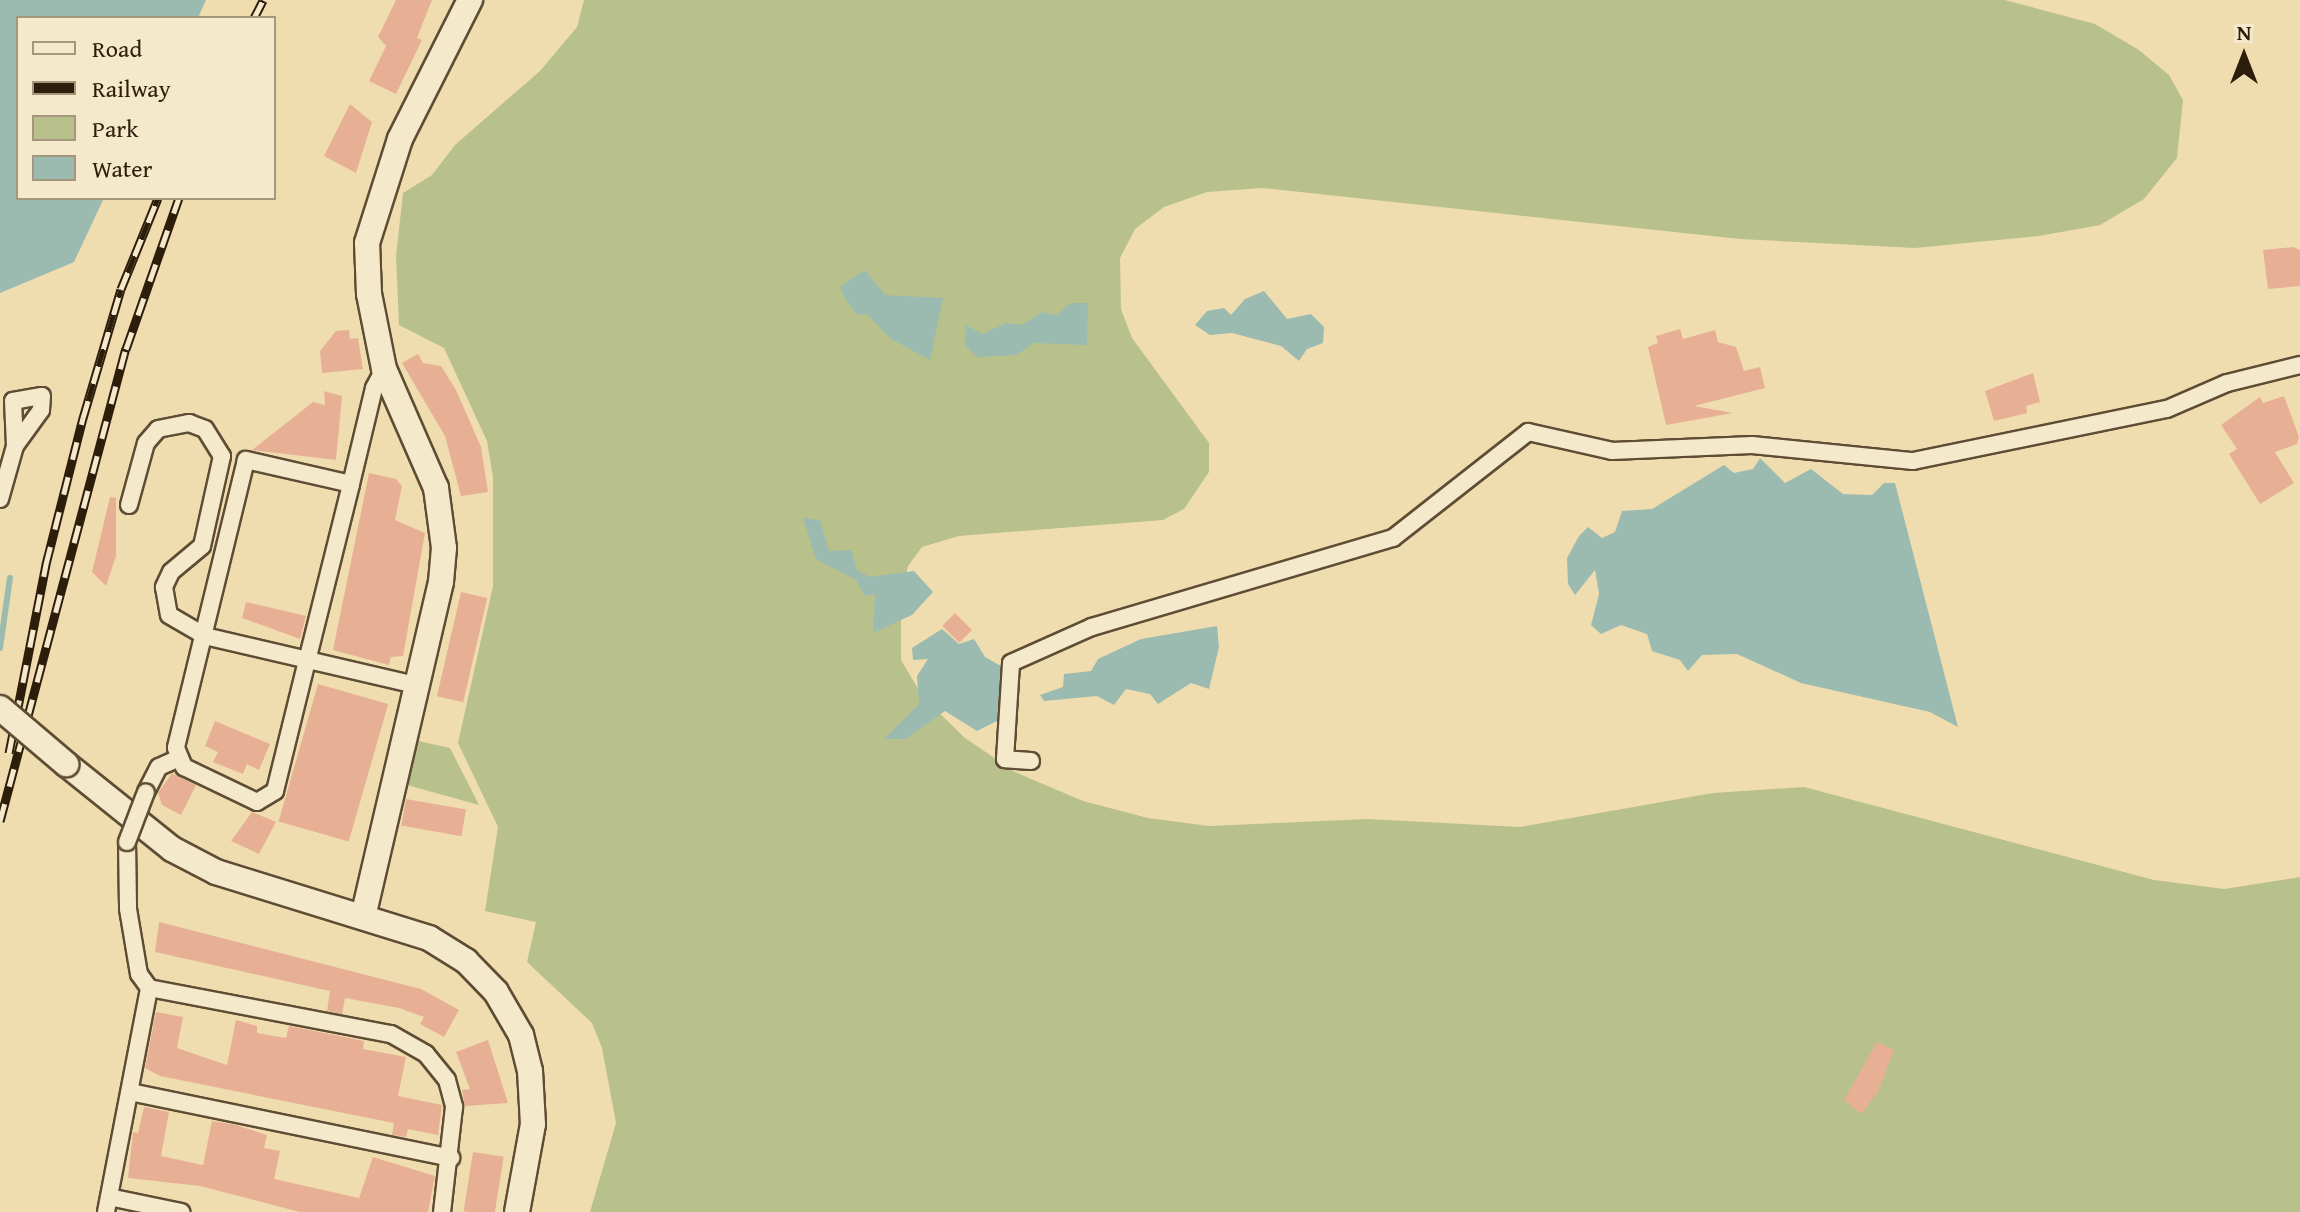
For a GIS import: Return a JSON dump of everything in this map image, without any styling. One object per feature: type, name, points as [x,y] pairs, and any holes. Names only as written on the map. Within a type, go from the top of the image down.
[{"type":"street","points":[[363,917],[441,582],[444,515],[384,369],[369,294],[367,243],[400,139],[470,0]]},
{"type":"street","points":[[1031,761],[1005,759],[1011,663],[1092,627],[1393,538],[1528,432],[1612,451],[1752,445],[1913,461],[2167,409],[2227,383],[2300,365]]},
{"type":"street","points":[[177,759],[257,802],[275,791],[351,484],[384,369]]},
{"type":"street","points":[[129,505],[146,443],[158,429],[189,423],[218,443],[222,456],[202,546],[171,572],[164,587],[169,615],[184,630],[205,636],[416,685]]},
{"type":"street","points":[[0,499],[15,446]]},
{"type":"street","points":[[177,759],[246,460],[351,484]]},
{"type":"street","points":[[0,708],[172,849],[216,872],[429,938],[466,961],[496,992],[521,1035],[533,1124],[517,1212]]},
{"type":"street","points":[[177,759],[159,767],[127,842],[128,909],[139,974],[149,988],[391,1034],[426,1054],[447,1080],[454,1107],[451,1158],[442,1212]]},
{"type":"street","points":[[149,988],[108,1204],[181,1212]]},
{"type":"street","points":[[130,1092],[451,1158]]},
{"type":"green space","points":[[584,0],[2005,0],[2095,24],[2139,50],[2169,75],[2183,100],[2177,158],[2144,199],[2100,225],[2039,236],[1915,248],[1740,239],[1262,188],[1207,192],[1164,207],[1135,229],[1120,258],[1121,309],[1132,338],[1209,443],[1209,472],[1184,509],[1163,520],[959,536],[922,547],[908,566],[901,595],[901,660],[923,697],[965,738],[1015,772],[1083,801],[1148,818],[1209,826],[1368,819],[1520,827],[1713,793],[1804,787],[2154,880],[2224,889],[2300,877],[2300,1212],[590,1212],[616,1123],[602,1048],[592,1023],[527,962],[536,922],[485,911],[498,827],[458,743],[493,586],[493,477],[487,441],[444,348],[399,325],[396,256],[403,193],[432,175],[455,145],[540,71],[577,27]]},
{"type":"green space","points":[[418,741],[450,748],[479,805],[407,785]]},
{"type":"water","points":[[0,0],[206,0],[199,16],[16,16],[16,200],[103,200],[74,262],[0,293]]},
{"type":"water","points":[[865,270],[885,295],[943,298],[930,360],[891,339],[867,314],[857,315],[846,300],[840,287]]},
{"type":"water","points":[[1264,291],[1287,319],[1311,314],[1324,327],[1323,343],[1307,349],[1299,361],[1281,346],[1232,333],[1210,335],[1195,325],[1207,311],[1224,308],[1231,315],[1245,299]]},
{"type":"water","points":[[1071,303],[1088,303],[1087,345],[1034,343],[1016,355],[977,357],[965,345],[966,325],[982,334],[1006,323],[1022,325],[1042,312],[1056,315]]},
{"type":"water","points":[[1760,458],[1785,483],[1811,469],[1843,494],[1872,495],[1884,483],[1895,483],[1958,727],[1930,712],[1801,683],[1737,654],[1702,655],[1688,671],[1680,660],[1652,651],[1647,634],[1621,625],[1601,634],[1591,625],[1599,594],[1595,570],[1575,595],[1568,584],[1567,558],[1579,536],[1588,527],[1602,538],[1615,532],[1622,511],[1652,509],[1724,465],[1734,473],[1753,469]]},
{"type":"water","points":[[803,518],[820,520],[829,551],[851,550],[857,570],[870,577],[914,571],[933,592],[912,615],[873,633],[875,594],[865,596],[856,580],[816,559]]},
{"type":"water","points":[[1217,626],[1219,647],[1209,689],[1191,683],[1158,704],[1150,694],[1126,689],[1114,705],[1097,696],[1044,701],[1040,695],[1063,687],[1064,674],[1091,671],[1098,659],[1141,639]]},
{"type":"water","points":[[942,629],[959,644],[974,639],[985,657],[1001,666],[997,721],[977,731],[945,711],[906,739],[884,739],[919,704],[917,676],[928,659],[913,660],[912,648]]},
{"type":"building","points":[[396,0],[432,0],[417,38],[422,40],[396,94],[369,81],[386,46],[378,37]]},
{"type":"building","points":[[350,104],[372,122],[356,173],[324,156]]},
{"type":"building","points":[[2293,247],[2300,250],[2300,286],[2268,289],[2263,250]]},
{"type":"building","points":[[1680,329],[1683,339],[1715,330],[1718,342],[1736,347],[1744,371],[1760,367],[1765,388],[1694,406],[1733,413],[1666,425],[1648,347],[1658,343],[1656,336]]},
{"type":"building","points":[[349,330],[350,339],[358,338],[363,369],[322,373],[320,351],[336,331]]},
{"type":"building","points":[[418,354],[423,363],[441,366],[456,390],[481,447],[488,492],[461,496],[445,436],[402,363]]},
{"type":"building","points":[[2033,373],[2040,402],[2026,406],[2027,413],[1994,421],[1985,391]]},
{"type":"building","points":[[324,391],[342,396],[336,460],[252,450],[313,402],[325,405]]},
{"type":"building","points":[[2284,396],[2299,437],[2297,444],[2275,452],[2294,483],[2260,504],[2229,454],[2237,449],[2221,425],[2260,397],[2263,403]]},
{"type":"building","points":[[369,473],[396,479],[402,486],[395,520],[425,533],[403,656],[391,657],[389,665],[333,650]]},
{"type":"building","points":[[110,497],[116,498],[116,556],[106,586],[92,572]]},
{"type":"building","points":[[461,592],[487,598],[463,702],[437,696]]},
{"type":"building","points":[[246,602],[306,616],[300,639],[242,618]]},
{"type":"building","points":[[955,613],[972,630],[959,643],[942,626]]},
{"type":"building","points":[[318,684],[388,704],[349,842],[279,821]]},
{"type":"building","points":[[215,721],[270,744],[259,770],[247,764],[243,774],[213,762],[218,752],[205,746]]},
{"type":"building","points":[[172,773],[196,785],[181,815],[162,805],[158,793]]},
{"type":"building","points":[[406,799],[466,810],[461,836],[401,826]]},
{"type":"building","points":[[252,812],[276,822],[259,854],[231,841]]},
{"type":"building","points":[[159,922],[421,989],[459,1010],[444,1037],[420,1024],[424,1017],[399,1008],[345,998],[342,1014],[327,1011],[330,991],[155,952]]},
{"type":"building","points":[[156,1012],[183,1017],[177,1048],[227,1065],[236,1020],[257,1026],[257,1033],[286,1038],[289,1026],[364,1041],[363,1049],[406,1057],[398,1096],[442,1105],[438,1135],[408,1129],[406,1137],[392,1135],[394,1123],[160,1076],[145,1068]]},
{"type":"building","points":[[488,1040],[508,1103],[465,1106],[462,1090],[470,1089],[456,1052]]},
{"type":"building","points":[[1877,1042],[1894,1050],[1878,1092],[1861,1114],[1844,1100]]},
{"type":"building","points":[[144,1107],[169,1112],[161,1156],[203,1165],[212,1121],[236,1125],[267,1135],[264,1148],[280,1151],[274,1179],[359,1198],[373,1157],[435,1176],[428,1212],[300,1212],[200,1186],[128,1178],[133,1132],[138,1133]]},
{"type":"building","points":[[473,1152],[504,1157],[495,1212],[464,1211]]},
{"type":"waterway","points":[[0,648],[10,578]]},
{"type":"railway","points":[[255,16],[263,0]]},
{"type":"railway","points":[[9,753],[46,564],[83,418],[121,289],[157,200]]},
{"type":"railway","points":[[0,821],[126,349],[178,200]]}]
